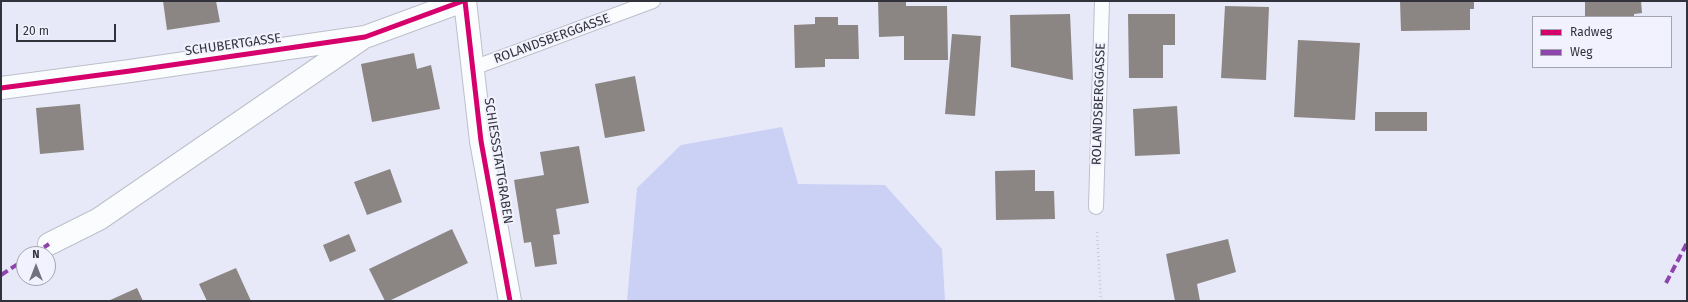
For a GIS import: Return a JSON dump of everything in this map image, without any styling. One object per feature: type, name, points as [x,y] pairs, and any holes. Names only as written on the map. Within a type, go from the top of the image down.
[{"type":"street","name":"SCHUBERTGASSE","points":[[1,88],[365,38],[464,1]]},
{"type":"street","name":"SCHIESSSTATTGRABEN","points":[[464,1],[481,141],[510,301]]},
{"type":"street","name":"SCHUBERTGASSE","points":[[49,244],[99,219],[365,38]]},
{"type":"lane","name":"ROLANDSBERGGASSE","points":[[473,68],[653,1]]},
{"type":"lane","name":"ROLANDSBERGGASSE","points":[[1096,207],[1102,1]]},
{"type":"path","points":[[1096,207],[1101,301]]},
{"type":"shaded area","points":[[782,127],[798,184],[885,185],[942,249],[945,301],[627,301],[637,188],[681,145]]},
{"type":"building","points":[[163,1],[216,1],[220,22],[167,30]]},
{"type":"building","points":[[878,1],[906,1],[906,6],[947,6],[948,60],[904,60],[904,36],[879,37]]},
{"type":"building","points":[[1400,1],[1474,1],[1474,9],[1470,9],[1470,30],[1401,31]]},
{"type":"building","points":[[1585,1],[1641,1],[1642,13],[1634,14],[1634,16],[1585,16]]},
{"type":"building","points":[[1225,6],[1269,7],[1266,80],[1221,78]]},
{"type":"building","points":[[1070,14],[1073,80],[1011,67],[1010,15]]},
{"type":"building","points":[[1128,14],[1175,14],[1175,45],[1163,45],[1163,78],[1129,78]]},
{"type":"building","points":[[815,17],[838,17],[838,25],[858,25],[859,59],[825,59],[825,67],[795,68],[794,25],[815,24]]},
{"type":"building","points":[[952,34],[981,36],[975,116],[945,114]]},
{"type":"building","points":[[1298,40],[1360,43],[1355,120],[1294,117]]},
{"type":"building","points":[[414,53],[417,69],[431,65],[440,109],[372,122],[361,64]]},
{"type":"building","points":[[635,76],[645,131],[605,138],[595,84]]},
{"type":"building","points":[[80,104],[84,150],[40,154],[36,108]]},
{"type":"building","points":[[1177,106],[1180,154],[1135,156],[1133,109]]},
{"type":"building","points":[[1375,112],[1427,112],[1427,131],[1375,131]]},
{"type":"building","points":[[579,146],[589,203],[556,209],[560,234],[553,235],[557,264],[535,267],[531,242],[524,243],[514,180],[544,175],[540,152]]},
{"type":"building","points":[[390,169],[402,202],[367,215],[354,182]]},
{"type":"building","points":[[1035,170],[1035,191],[1054,191],[1055,219],[996,220],[995,171]]},
{"type":"building","points":[[452,229],[468,263],[389,301],[385,301],[369,269]]},
{"type":"building","points":[[349,234],[356,251],[330,262],[323,245]]},
{"type":"building","points":[[1228,239],[1236,272],[1197,284],[1200,301],[1175,301],[1166,254]]},
{"type":"building","points":[[236,268],[251,301],[207,301],[199,284]]},
{"type":"building","points":[[137,288],[143,301],[108,301]]},
{"type":"marked path","points":[[1666,283],[1687,243]]},
{"type":"marked path","points":[[1,275],[16,265]]},
{"type":"cycle path","points":[[1,88],[365,37],[463,1]]},
{"type":"cycle path","points":[[465,1],[481,141],[510,301]]}]
